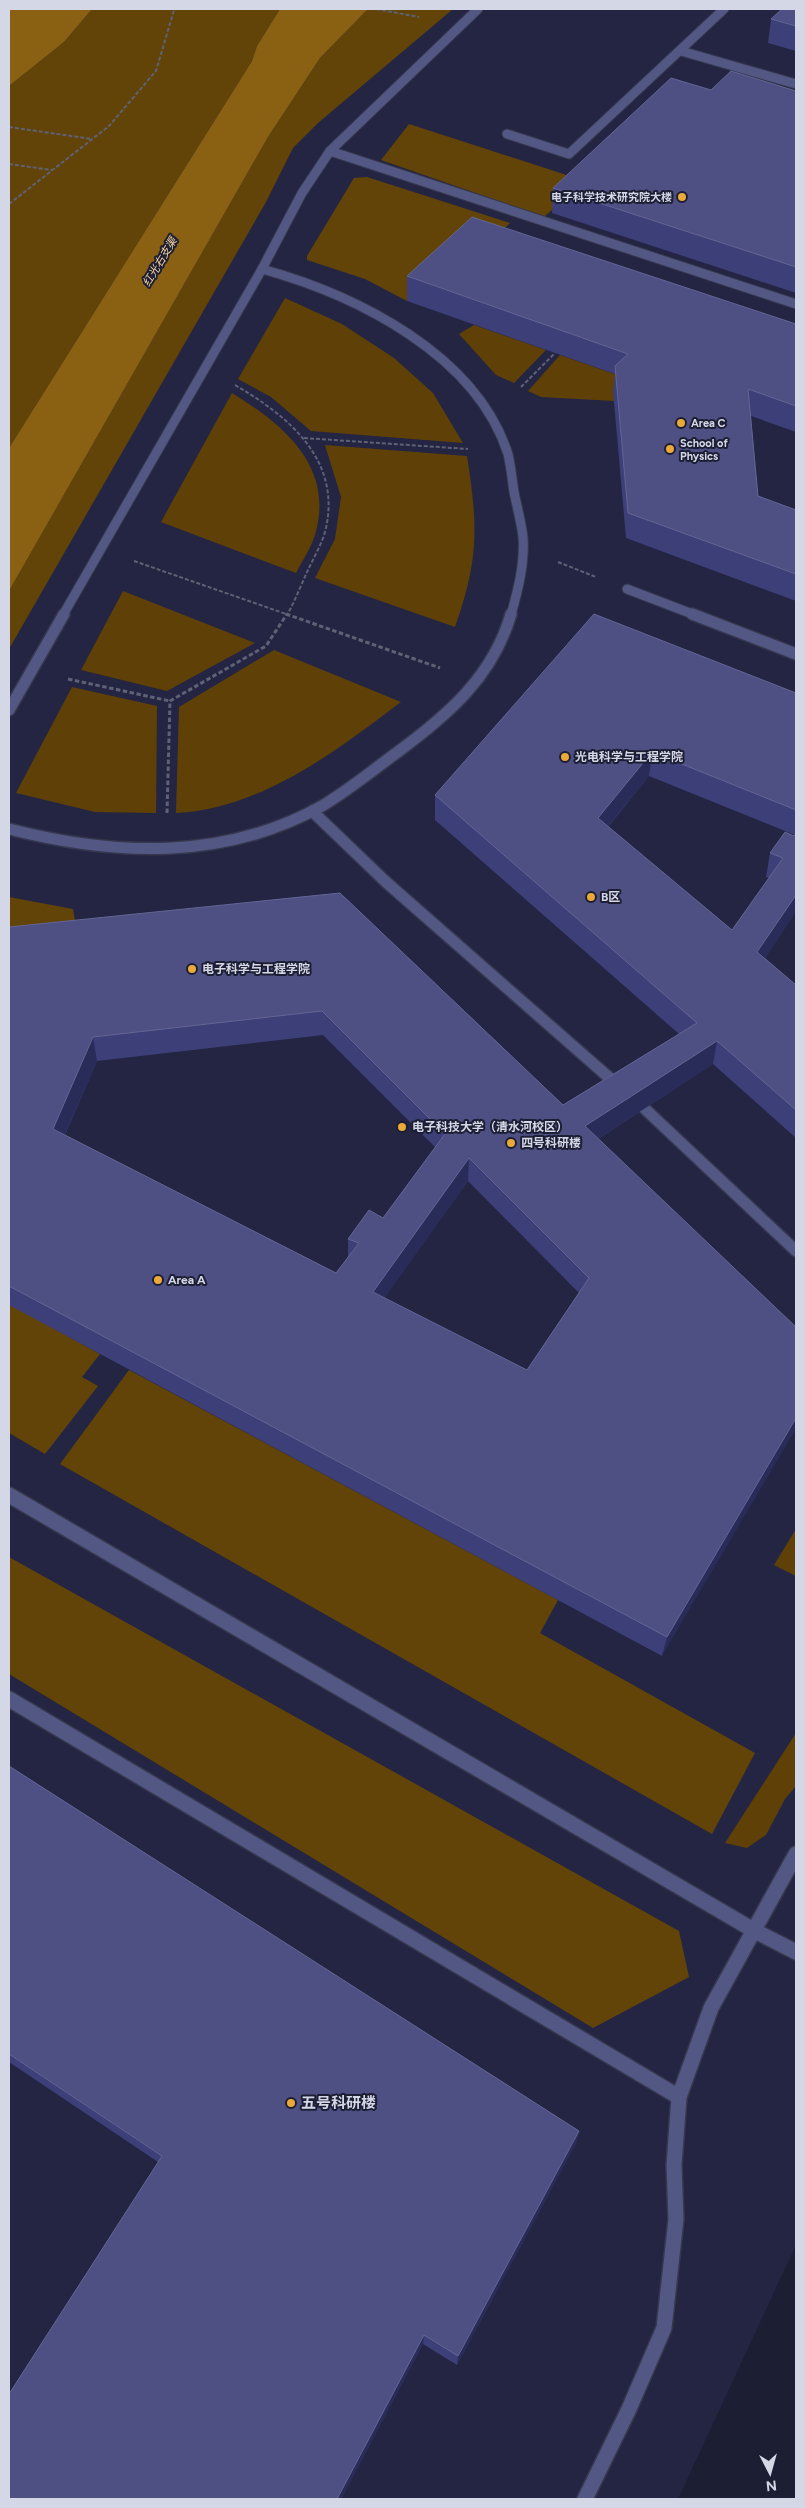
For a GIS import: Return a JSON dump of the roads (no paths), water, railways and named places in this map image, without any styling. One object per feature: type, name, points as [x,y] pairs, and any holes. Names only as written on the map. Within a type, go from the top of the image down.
[{"type":"street","points":[[9,710],[262,269],[302,194],[330,152],[478,9]]},
{"type":"street","points":[[507,134],[570,154],[724,9]]},
{"type":"street","points":[[681,51],[796,84]]},
{"type":"street","points":[[330,152],[796,304]]},
{"type":"street","points":[[9,829],[44,840],[105,850],[170,851],[215,845],[265,832],[312,811],[376,769],[436,724],[478,682],[497,649],[516,598],[523,549],[507,452],[492,422],[463,379],[423,345],[358,304],[299,278],[262,269]]},
{"type":"street","points":[[627,589],[796,654]]},
{"type":"street","points":[[312,811],[386,882],[623,1089]]},
{"type":"street","points":[[644,1108],[796,1251]]},
{"type":"street","points":[[9,1495],[755,1931],[796,1952]]},
{"type":"street","points":[[9,1699],[679,2097]]},
{"type":"street","points":[[585,2499],[629,2409],[664,2328],[672,2270],[676,2219],[674,2165],[679,2097],[712,2008],[796,1854]]},
{"type":"water","points":[[9,9],[92,9],[64,42],[9,86]]},
{"type":"water","name":"红光右支渠","points":[[280,9],[368,9],[320,58],[268,137],[9,591],[9,448],[252,61],[257,46]]},
{"type":"place","name":"电子科学技术研究院大楼","points":[[682,197]]},
{"type":"place","name":"Area C","points":[[681,423]]},
{"type":"place","name":"School of Physics","points":[[670,449]]},
{"type":"place","name":"光电科学与工程学院","points":[[565,757]]},
{"type":"place","name":"B区","points":[[591,897]]},
{"type":"place","name":"电子科学与工程学院","points":[[192,969]]},
{"type":"place","name":"电子科技大学（清水河校区）","points":[[402,1127]]},
{"type":"place","name":"四号科研楼","points":[[511,1143]]},
{"type":"place","name":"Area A","points":[[158,1280]]},
{"type":"place","name":"五号科研楼","points":[[291,2103]]}]
